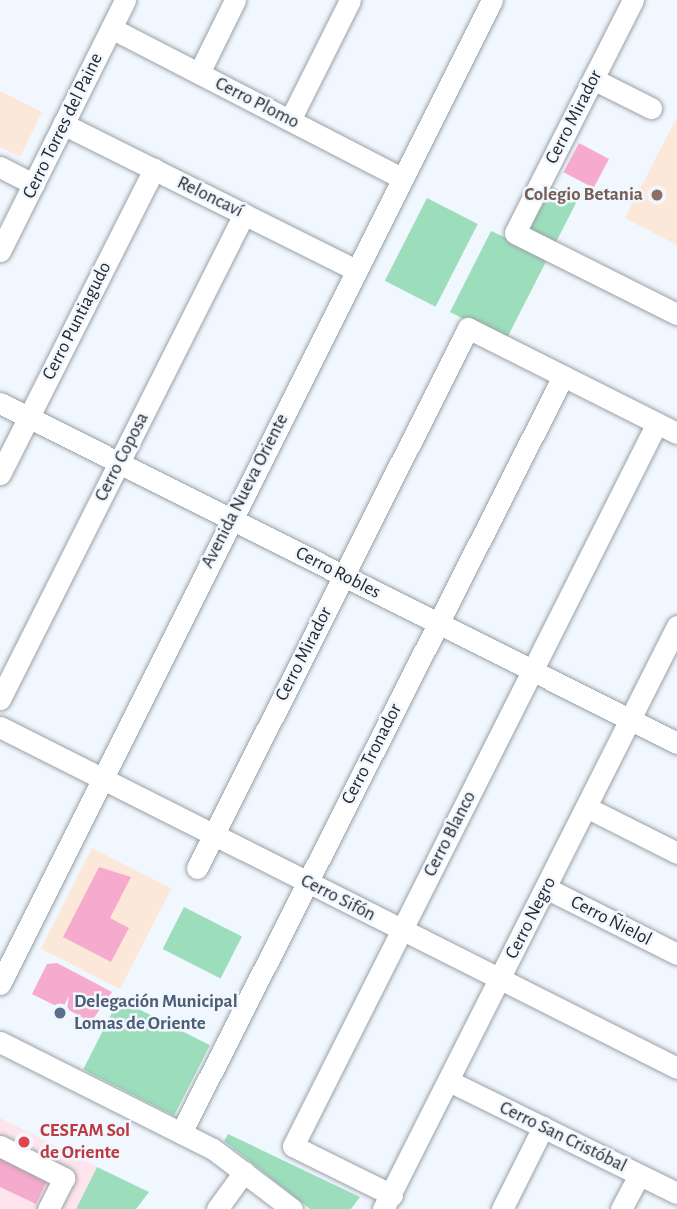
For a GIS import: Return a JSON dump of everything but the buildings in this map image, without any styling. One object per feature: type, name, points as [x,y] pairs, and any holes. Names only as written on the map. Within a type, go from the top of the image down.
[{"type":"street","name":"Cerro Torres del Paine","points":[[0,251],[125,0]]},
{"type":"street","points":[[199,73],[235,0]]},
{"type":"street","points":[[290,120],[350,0]]},
{"type":"street","name":"Avenida Nueva Oriente","points":[[0,984],[230,519],[492,0]]},
{"type":"street","name":"Cerro Mirador","points":[[633,0],[515,233],[677,314]]},
{"type":"street","name":"Cerro Plomo","points":[[111,28],[402,178]]},
{"type":"street","points":[[593,79],[652,108]]},
{"type":"street","name":"Reloncaví","points":[[63,124],[356,270]]},
{"type":"street","points":[[0,167],[34,184]]},
{"type":"street","name":"Cerro Puntiagudo","points":[[0,474],[154,169]]},
{"type":"street","name":"Cerro Coposa","points":[[0,699],[244,214]]},
{"type":"street","name":"Cerro Mirador","points":[[197,868],[468,328],[564,376]]},
{"type":"street","points":[[564,376],[677,432]]},
{"type":"street","name":"Cerro Tronador","points":[[181,1133],[564,376]]},
{"type":"street","name":"Cerro Robles","points":[[0,403],[677,743]]},
{"type":"street","name":"Cerro Blanco","points":[[387,1202],[293,1146],[657,423]]},
{"type":"street","name":"Cerro Negro","points":[[387,1202],[675,634]]},
{"type":"street","name":"Cerro Sifón","points":[[0,727],[677,1068]]},
{"type":"street","points":[[586,807],[677,853]]},
{"type":"street","name":"Cerro Ñielol","points":[[546,888],[677,954]]},
{"type":"street","points":[[0,1042],[181,1133],[244,1172],[292,1209]]},
{"type":"street","name":"Cerro San Cristóbal","points":[[449,1081],[677,1193]]},
{"type":"street","points":[[502,1209],[543,1127]]},
{"type":"street","points":[[0,1146],[64,1178],[48,1209]]},
{"type":"street","points":[[217,1209],[244,1172]]},
{"type":"street","points":[[621,1209],[639,1175]]},
{"type":"shaded area","points":[[0,91],[42,112],[20,157],[0,147]]},
{"type":"shaded area","name":"Colegio Betania","points":[[677,117],[677,245],[625,218]]},
{"type":"shaded area","points":[[92,848],[171,888],[120,989],[41,949]]},
{"type":"shaded area","name":"CESFAM Sol de Oriente","points":[[0,1118],[97,1167],[76,1209],[0,1209]]},
{"type":"green space","points":[[547,184],[578,199],[506,340],[450,312],[491,231],[517,243]]},
{"type":"green space","points":[[427,198],[478,224],[436,307],[385,281]]},
{"type":"green space","points":[[184,907],[242,937],[221,978],[163,949]]},
{"type":"green space","points":[[119,999],[210,1045],[174,1116],[83,1069]]},
{"type":"green space","points":[[228,1134],[360,1197],[351,1209],[310,1209],[224,1141]]},
{"type":"green space","points":[[97,1167],[149,1192],[136,1209],[76,1209]]},
{"type":"place","name":"Colegio Betania","points":[[657,195]]},
{"type":"place","name":"Delegación Municipal Lomas de Oriente","points":[[60,1013]]},
{"type":"place","name":"CESFAM Sol de Oriente","points":[[24,1142]]}]
